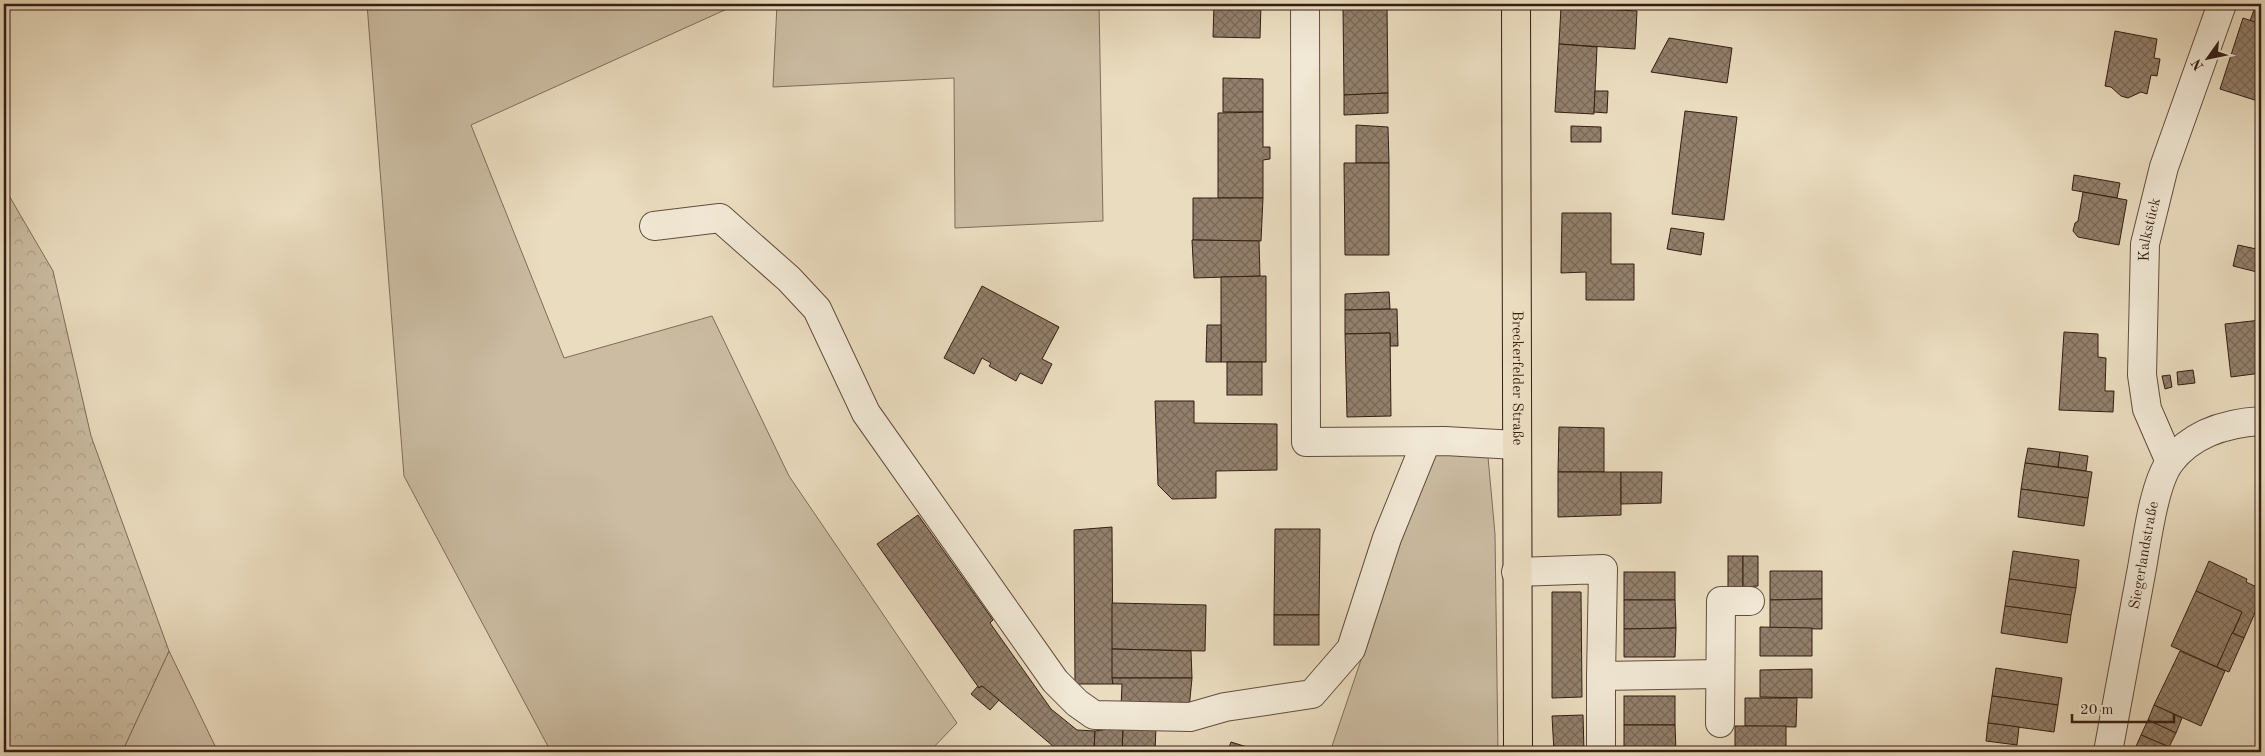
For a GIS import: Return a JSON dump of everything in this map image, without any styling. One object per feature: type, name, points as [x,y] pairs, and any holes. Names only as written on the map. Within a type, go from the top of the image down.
[{"type":"main road","name":"Breckerfelder Straße","points":[[1516,4],[1516,572],[1518,752]]},
{"type":"street","points":[[1305,4],[1306,442],[1516,444]]},
{"type":"street","name":"Kalkstück","points":[[2170,462],[2147,409],[2142,375],[2145,244],[2164,166],[2222,4]]},
{"type":"street","points":[[654,226],[720,218],[789,279],[817,309],[866,413],[1055,681],[1077,703],[1094,715],[1190,717],[1225,707],[1312,694],[1351,649],[1387,538],[1426,442]]},
{"type":"street","name":"Siegerlandstraße","points":[[2108,752],[2160,481],[2170,462],[2206,432],[2235,423],[2261,420]]},
{"type":"street","points":[[1516,572],[1603,569],[1601,752]]},
{"type":"street","points":[[1720,723],[1721,601],[1750,601]]},
{"type":"street","points":[[1602,676],[1720,674]]},
{"type":"green space","points":[[367,4],[738,4],[471,125],[564,358],[712,316],[789,476],[957,723],[929,752],[740,752],[735,748],[729,752],[551,752],[404,476]]},
{"type":"green space","points":[[777,4],[1099,4],[1103,221],[955,228],[954,78],[773,87]]},
{"type":"green space","points":[[4,187],[53,271],[91,436],[169,651],[122,752],[4,752]]},
{"type":"green space","points":[[1430,455],[1488,457],[1495,534],[1498,752],[1330,752]]},
{"type":"green space","points":[[169,651],[218,752],[122,752]]},
{"type":"building","points":[[1214,4],[1261,4],[1260,38],[1213,37]]},
{"type":"building","points":[[1349,4],[1387,4],[1387,7],[1350,8]]},
{"type":"building","points":[[2256,4],[2261,4],[2261,24],[2250,21]]},
{"type":"building","points":[[1387,7],[1388,93],[1344,95],[1343,8]]},
{"type":"building","points":[[1561,7],[1637,11],[1635,49],[1559,44]]},
{"type":"building","points":[[2243,18],[2261,24],[2261,102],[2220,89]]},
{"type":"building","points":[[2115,31],[2157,39],[2154,58],[2160,59],[2157,76],[2151,75],[2147,94],[2141,92],[2128,98],[2121,96],[2111,87],[2105,86]]},
{"type":"building","points":[[1669,38],[1732,48],[1727,83],[1651,72]]},
{"type":"building","points":[[1559,44],[1597,47],[1594,114],[1555,112]]},
{"type":"building","points":[[1223,78],[1263,79],[1263,112],[1223,112]]},
{"type":"building","points":[[1595,91],[1608,91],[1607,113],[1594,112]]},
{"type":"building","points":[[1388,93],[1388,113],[1344,115],[1344,95]]},
{"type":"building","points":[[1685,111],[1737,117],[1724,220],[1672,214]]},
{"type":"building","points":[[1263,112],[1263,147],[1270,147],[1270,159],[1263,160],[1263,198],[1218,198],[1218,113]]},
{"type":"building","points":[[1356,125],[1388,127],[1389,163],[1356,163]]},
{"type":"building","points":[[1571,126],[1601,127],[1601,142],[1571,142]]},
{"type":"building","points":[[1344,163],[1389,163],[1389,255],[1345,255]]},
{"type":"building","points":[[2074,175],[2120,183],[2117,198],[2072,190]]},
{"type":"building","points":[[2083,192],[2127,200],[2119,245],[2078,237],[2073,231],[2075,223],[2078,221]]},
{"type":"building","points":[[1193,198],[1263,198],[1261,241],[1193,240]]},
{"type":"building","points":[[1562,213],[1611,213],[1611,264],[1634,264],[1634,300],[1586,300],[1586,272],[1561,273]]},
{"type":"building","points":[[1671,228],[1704,233],[1701,255],[1667,249]]},
{"type":"building","points":[[1192,240],[1259,241],[1260,276],[1194,278]]},
{"type":"building","points":[[2238,245],[2261,250],[2261,273],[2233,266]]},
{"type":"building","points":[[1266,276],[1266,362],[1221,362],[1221,277]]},
{"type":"building","points":[[982,286],[1059,327],[1042,359],[1052,364],[1042,384],[1020,373],[1016,381],[989,366],[991,363],[982,358],[974,374],[944,358]]},
{"type":"building","points":[[1389,292],[1390,309],[1345,310],[1345,294]]},
{"type":"building","points":[[1397,309],[1398,346],[1390,346],[1390,333],[1345,334],[1345,310]]},
{"type":"building","points":[[2261,320],[2261,373],[2231,377],[2225,324]]},
{"type":"building","points":[[1207,325],[1221,325],[1221,362],[1206,362]]},
{"type":"building","points":[[2064,332],[2098,334],[2098,357],[2106,358],[2105,391],[2114,391],[2113,412],[2059,410]]},
{"type":"building","points":[[1390,333],[1391,416],[1347,417],[1345,334]]},
{"type":"building","points":[[1227,362],[1262,362],[1262,395],[1227,395]]},
{"type":"building","points":[[2193,370],[2195,383],[2178,385],[2177,372]]},
{"type":"building","points":[[2170,375],[2172,387],[2165,389],[2162,376]]},
{"type":"building","points":[[1155,401],[1194,401],[1194,423],[1277,424],[1277,470],[1216,471],[1216,498],[1172,499],[1158,485]]},
{"type":"building","points":[[1559,427],[1604,428],[1604,472],[1558,472]]},
{"type":"building","points":[[2028,448],[2060,452],[2058,467],[2025,463]]},
{"type":"building","points":[[2060,452],[2088,456],[2086,471],[2058,467]]},
{"type":"building","points":[[2025,463],[2092,472],[2088,498],[2021,489]]},
{"type":"building","points":[[1558,472],[1621,472],[1621,515],[1558,517]]},
{"type":"building","points":[[1621,472],[1662,472],[1661,503],[1621,504]]},
{"type":"building","points":[[2021,489],[2088,498],[2084,526],[2018,517]]},
{"type":"building","points":[[918,515],[993,620],[990,623],[1051,709],[1077,730],[1095,731],[1094,752],[1060,752],[982,686],[979,688],[877,544]]},
{"type":"building","points":[[1112,527],[1113,684],[1075,684],[1074,530]]},
{"type":"building","points":[[1275,529],[1320,529],[1319,615],[1274,615]]},
{"type":"building","points":[[2013,551],[2079,560],[2076,588],[2009,579]]},
{"type":"building","points":[[1728,556],[1743,556],[1743,587],[1728,587]]},
{"type":"building","points":[[1743,556],[1758,556],[1758,586],[1743,587]]},
{"type":"building","points":[[2209,561],[2247,579],[2246,582],[2261,589],[2261,599],[2244,638],[2233,633],[2242,612],[2196,591]]},
{"type":"building","points":[[1770,571],[1822,571],[1822,599],[1770,600]]},
{"type":"building","points":[[1624,572],[1675,572],[1675,600],[1624,600]]},
{"type":"building","points":[[2009,579],[2076,588],[2071,615],[2005,606]]},
{"type":"building","points":[[2196,591],[2242,612],[2217,667],[2171,646]]},
{"type":"building","points":[[1552,592],[1581,592],[1582,697],[1552,698]]},
{"type":"building","points":[[1822,599],[1822,629],[1770,628],[1770,600]]},
{"type":"building","points":[[1624,600],[1675,600],[1676,628],[1624,629]]},
{"type":"building","points":[[1112,603],[1206,605],[1205,651],[1112,649]]},
{"type":"building","points":[[2005,606],[2071,615],[2067,643],[2001,633]]},
{"type":"building","points":[[1274,615],[1319,615],[1319,645],[1274,645]]},
{"type":"building","points":[[1760,627],[1812,628],[1812,656],[1760,656]]},
{"type":"building","points":[[1676,628],[1675,657],[1624,657],[1624,629]]},
{"type":"building","points":[[2232,633],[2244,638],[2229,672],[2217,667]]},
{"type":"building","points":[[1112,649],[1191,651],[1192,678],[1112,678]]},
{"type":"building","points":[[2180,651],[2225,671],[2201,726],[2154,705]]},
{"type":"building","points":[[1996,668],[2062,678],[2058,705],[1992,696]]},
{"type":"building","points":[[1812,669],[1812,698],[1760,697],[1760,670]]},
{"type":"building","points":[[1112,678],[1192,678],[1189,709],[1121,707],[1122,684],[1113,684]]},
{"type":"building","points":[[978,686],[979,688],[982,686],[999,700],[990,710],[971,694]]},
{"type":"building","points":[[1624,696],[1675,696],[1675,725],[1624,725]]},
{"type":"building","points":[[1992,696],[2058,705],[2054,732],[1988,723]]},
{"type":"building","points":[[1745,698],[1797,698],[1796,727],[1745,726]]},
{"type":"building","points":[[2154,705],[2182,718],[2176,733],[2148,720]]},
{"type":"building","points":[[1583,715],[1584,752],[1554,752],[1552,716]]},
{"type":"building","points":[[2148,720],[2176,733],[2169,747],[2141,735]]},
{"type":"building","points":[[1988,723],[2019,727],[2017,745],[1986,741]]},
{"type":"building","points":[[1624,725],[1675,725],[1676,752],[1624,752]]},
{"type":"building","points":[[1735,726],[1786,726],[1786,752],[1735,752]]},
{"type":"building","points":[[1123,727],[1156,727],[1155,752],[1122,752]]},
{"type":"building","points":[[1123,727],[1122,752],[1094,752],[1095,731]]},
{"type":"building","points":[[2141,735],[2174,749],[2176,752],[2134,751]]},
{"type":"building","points":[[1231,742],[1263,752],[1227,752]]}]
